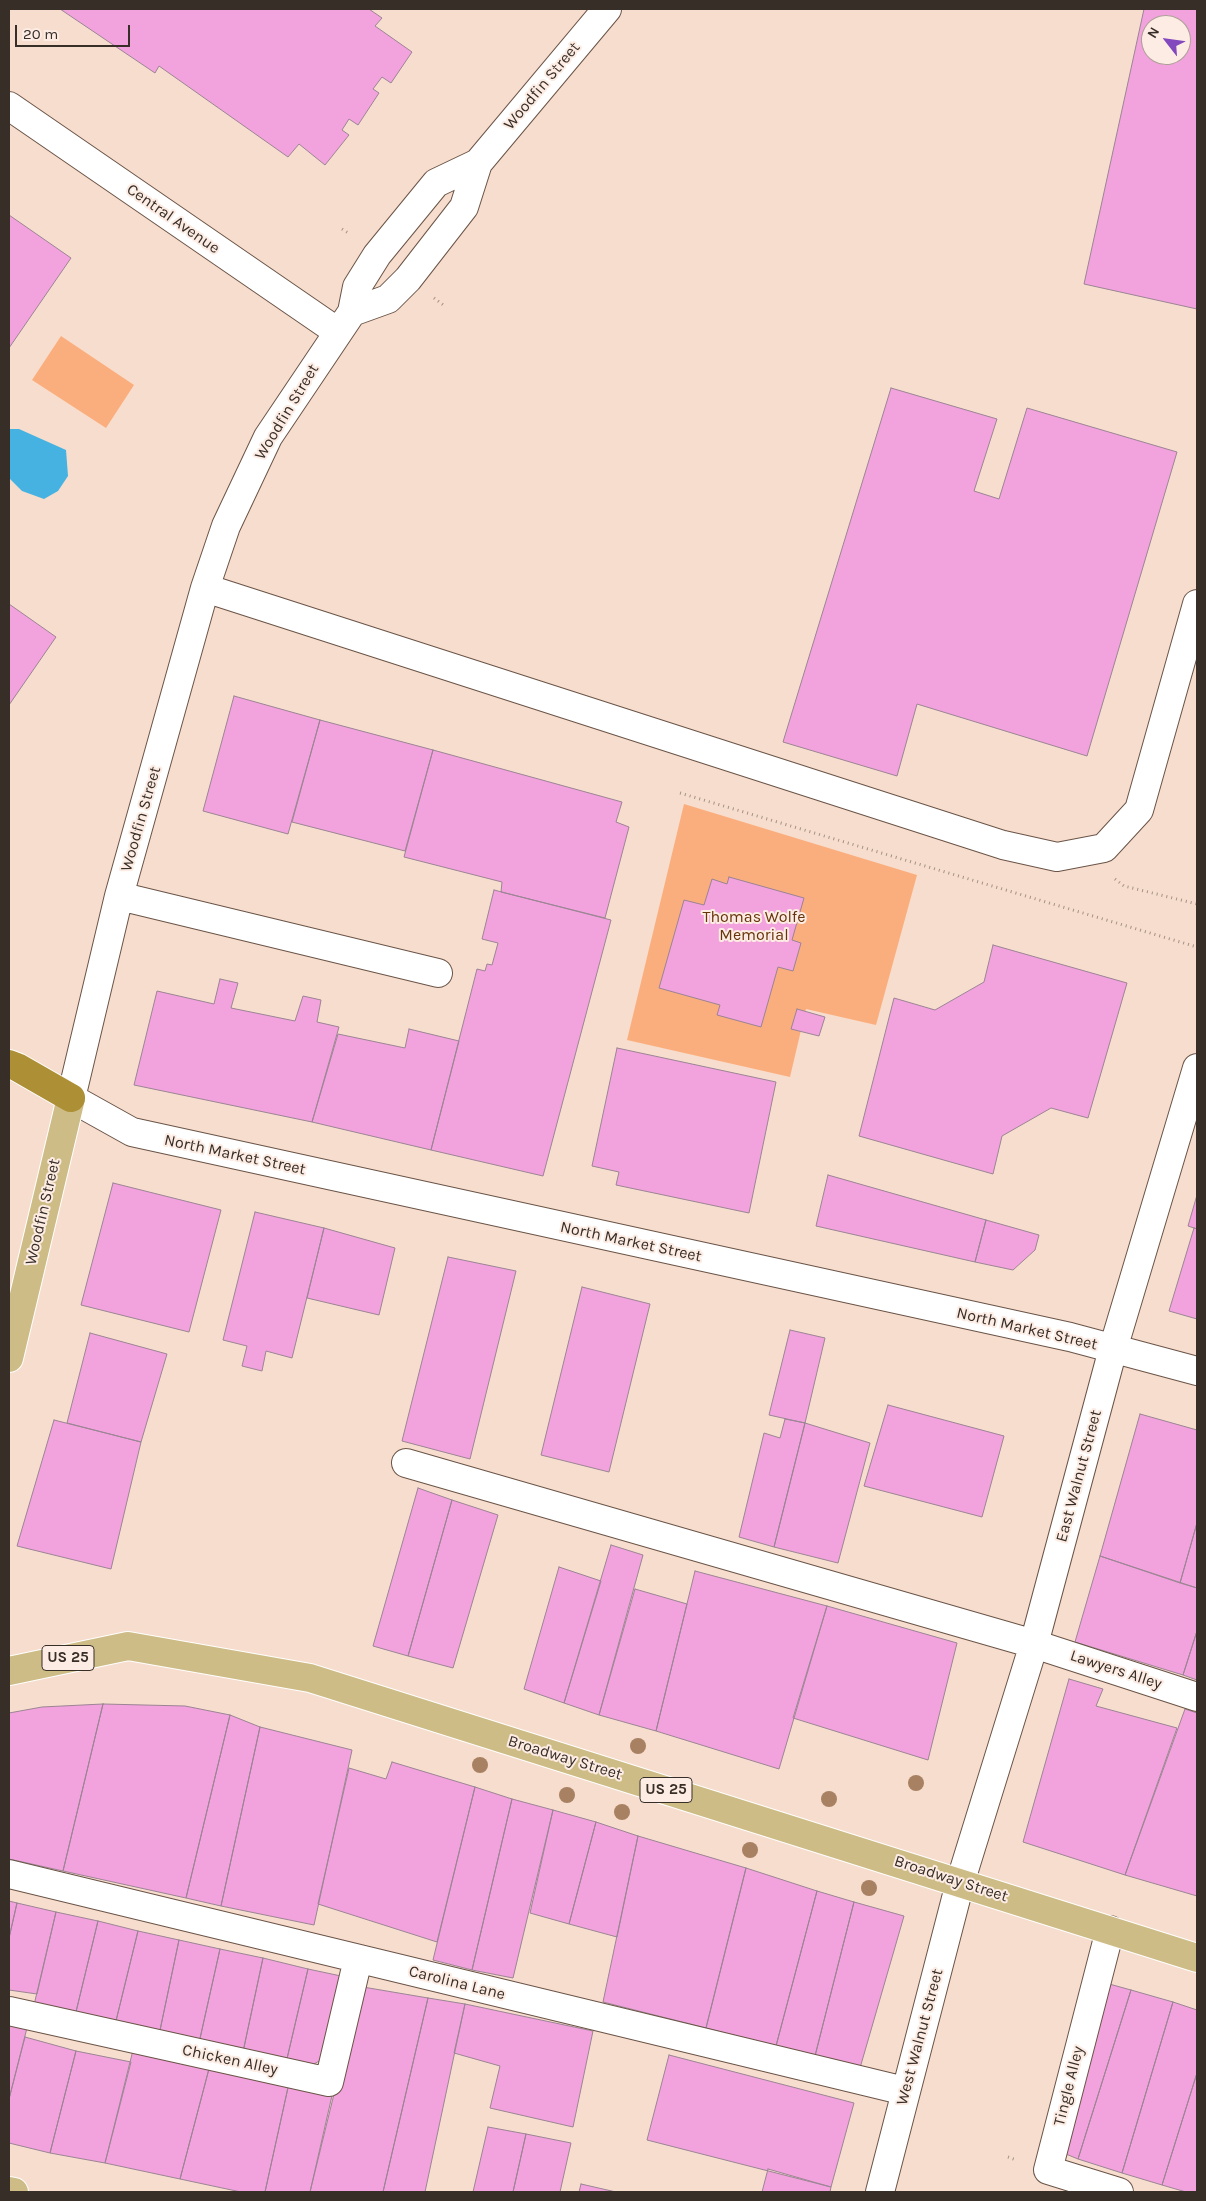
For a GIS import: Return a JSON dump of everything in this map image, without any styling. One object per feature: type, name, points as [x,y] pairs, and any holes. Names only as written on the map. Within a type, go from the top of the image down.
[{"type":"highway","points":[[9,1064],[71,1098]]},
{"type":"main road","name":"Woodfin Street","points":[[9,1358],[71,1098]]},
{"type":"main road","name":"Broadway Street","points":[[9,1671],[128,1646],[310,1678],[1197,1958]]},
{"type":"main road","points":[[9,2191],[14,2192]]},
{"type":"street","name":"Woodfin Street","points":[[345,322],[388,299],[408,279],[464,207],[478,163],[607,9]]},
{"type":"street","name":"Central Avenue","points":[[9,106],[345,322]]},
{"type":"street","name":"Woodfin Street","points":[[71,1098],[119,896],[205,588],[226,526],[268,437],[345,322],[357,287],[377,255],[436,183],[478,163]]},
{"type":"street","points":[[205,588],[1003,845],[1057,857],[1104,848],[1139,810],[1197,604]]},
{"type":"street","points":[[119,896],[438,973]]},
{"type":"street","name":"East Walnut Street","points":[[960,1883],[1034,1644],[1113,1350],[1186,1141],[1197,1068]]},
{"type":"street","name":"North Market Street","points":[[71,1098],[132,1132],[1070,1337],[1197,1371]]},
{"type":"street","name":"Lawyers Alley","points":[[406,1463],[1034,1644],[1197,1697]]},
{"type":"street","name":"Carolina Lane","points":[[9,1874],[906,2091]]},
{"type":"street","name":"West Walnut Street","points":[[880,2192],[960,1883]]},
{"type":"street","name":"Tingle Alley","points":[[1110,1930],[1048,2170],[1119,2192]]},
{"type":"street","name":"Chicken Alley","points":[[9,2011],[329,2082],[358,1959]]},
{"type":"path","points":[[680,793],[1197,947]]},
{"type":"path","points":[[1104,848],[1102,870],[1124,886],[1197,904]]},
{"type":"green space","points":[[61,336],[134,385],[106,428],[32,380]]},
{"type":"green space","name":"Thomas Wolfe Memorial","points":[[684,804],[917,875],[876,1025],[806,1009],[790,1077],[627,1040]]},
{"type":"water","points":[[9,429],[19,429],[66,450],[68,476],[58,491],[44,499],[22,491],[9,478]]},
{"type":"building","points":[[60,9],[369,9],[382,18],[375,26],[412,52],[391,83],[382,77],[373,89],[379,93],[358,125],[349,119],[342,130],[349,135],[325,165],[299,144],[288,157],[159,66],[155,73]]},
{"type":"building","points":[[1144,9],[1197,9],[1197,309],[1084,284],[1141,23],[1141,65],[1191,65],[1191,15],[1143,15]]},
{"type":"building","points":[[9,215],[71,258],[9,348]]},
{"type":"building","points":[[891,388],[997,419],[974,491],[999,499],[1027,408],[1177,452],[1087,756],[917,704],[897,776],[783,742]]},
{"type":"building","points":[[9,604],[56,637],[9,705]]},
{"type":"building","points":[[234,696],[320,720],[288,834],[203,811]]},
{"type":"building","points":[[320,720],[433,750],[405,851],[292,822]]},
{"type":"building","points":[[433,750],[622,802],[616,822],[629,827],[605,918],[501,892],[502,882],[404,857]]},
{"type":"building","points":[[729,877],[804,898],[792,940],[801,943],[793,971],[778,967],[761,1027],[717,1015],[720,1005],[659,988],[684,900],[704,905],[712,879],[727,884]]},
{"type":"building","points":[[494,890],[611,920],[543,1176],[431,1150],[477,969],[485,971],[487,964],[492,965],[498,943],[482,939]]},
{"type":"building","points":[[993,945],[1127,983],[1088,1118],[1051,1108],[1002,1136],[993,1174],[859,1136],[894,998],[935,1010],[984,982]]},
{"type":"building","points":[[220,979],[238,983],[231,1008],[295,1021],[303,996],[321,1000],[317,1022],[339,1027],[312,1122],[134,1085],[157,991],[214,1004]]},
{"type":"building","points":[[797,1009],[825,1017],[819,1036],[791,1029]]},
{"type":"building","points":[[409,1029],[459,1041],[431,1150],[312,1122],[338,1034],[405,1048]]},
{"type":"building","points":[[617,1048],[776,1082],[749,1213],[616,1185],[619,1172],[592,1166]]},
{"type":"building","points":[[828,1175],[986,1220],[975,1262],[816,1226]]},
{"type":"building","points":[[113,1183],[221,1210],[189,1332],[81,1305]]},
{"type":"building","points":[[1197,1195],[1197,1229],[1188,1226]]},
{"type":"building","points":[[255,1212],[324,1228],[292,1358],[266,1351],[262,1371],[242,1366],[247,1346],[223,1340]]},
{"type":"building","points":[[986,1220],[1039,1235],[1035,1250],[1013,1270],[975,1262]]},
{"type":"building","points":[[324,1228],[395,1248],[379,1315],[307,1298]]},
{"type":"building","points":[[1194,1228],[1197,1229],[1197,1319],[1169,1311]]},
{"type":"building","points":[[448,1257],[516,1271],[470,1459],[402,1441]]},
{"type":"building","points":[[582,1287],[650,1304],[609,1472],[541,1455]]},
{"type":"building","points":[[790,1330],[825,1338],[805,1423],[769,1415]]},
{"type":"building","points":[[90,1333],[167,1354],[141,1442],[67,1423]]},
{"type":"building","points":[[888,1405],[1004,1436],[982,1517],[864,1486]]},
{"type":"building","points":[[1140,1414],[1197,1430],[1197,1523],[1180,1583],[1100,1556]]},
{"type":"building","points":[[785,1419],[805,1423],[774,1547],[739,1537],[764,1433],[780,1438]]},
{"type":"building","points":[[54,1420],[141,1442],[111,1569],[17,1546]]},
{"type":"building","points":[[805,1423],[870,1443],[838,1563],[774,1547]]},
{"type":"building","points":[[418,1488],[452,1500],[408,1656],[373,1646]]},
{"type":"building","points":[[452,1500],[498,1515],[453,1668],[408,1656]]},
{"type":"building","points":[[1197,1523],[1197,1588],[1180,1583]]},
{"type":"building","points":[[611,1545],[643,1555],[599,1715],[564,1703]]},
{"type":"building","points":[[1100,1556],[1197,1588],[1197,1631],[1183,1675],[1075,1642]]},
{"type":"building","points":[[559,1567],[601,1581],[564,1703],[524,1689]]},
{"type":"building","points":[[695,1571],[827,1606],[779,1769],[656,1731]]},
{"type":"building","points":[[635,1589],[687,1604],[656,1731],[599,1715]]},
{"type":"building","points":[[827,1606],[957,1643],[928,1760],[793,1718]]},
{"type":"building","points":[[1197,1631],[1197,1680],[1183,1675]]},
{"type":"building","points":[[1069,1679],[1103,1689],[1096,1706],[1177,1728],[1125,1875],[1023,1842]]},
{"type":"building","points":[[103,1704],[185,1706],[230,1715],[186,1898],[63,1871]]},
{"type":"building","points":[[103,1704],[63,1871],[9,1859],[9,1713],[42,1707]]},
{"type":"building","points":[[1185,1709],[1197,1713],[1197,1896],[1125,1875]]},
{"type":"building","points":[[230,1715],[260,1727],[221,1906],[186,1898]]},
{"type":"building","points":[[260,1727],[352,1750],[314,1925],[221,1906]]},
{"type":"building","points":[[392,1762],[475,1787],[437,1942],[318,1904],[349,1768],[386,1779]]},
{"type":"building","points":[[475,1787],[512,1799],[472,1970],[433,1960]]},
{"type":"building","points":[[512,1799],[553,1810],[513,1978],[472,1970]]},
{"type":"building","points":[[553,1810],[596,1822],[569,1924],[530,1913]]},
{"type":"building","points":[[596,1822],[638,1836],[617,1937],[569,1924]]},
{"type":"building","points":[[638,1836],[746,1868],[706,2028],[603,2002]]},
{"type":"building","points":[[746,1868],[817,1891],[776,2046],[706,2028]]},
{"type":"building","points":[[817,1891],[854,1902],[815,2056],[776,2046]]},
{"type":"building","points":[[9,1901],[17,1903],[9,1938]]},
{"type":"building","points":[[854,1902],[904,1916],[860,2068],[815,2056]]},
{"type":"building","points":[[17,1903],[56,1912],[37,1994],[9,1990],[9,1938]]},
{"type":"building","points":[[56,1912],[98,1921],[75,2016],[34,2005]]},
{"type":"building","points":[[98,1921],[138,1931],[115,2025],[75,2016]]},
{"type":"building","points":[[138,1931],[179,1940],[159,2035],[115,2025]]},
{"type":"building","points":[[179,1940],[220,1949],[199,2043],[159,2035]]},
{"type":"building","points":[[220,1949],[263,1958],[243,2052],[199,2043]]},
{"type":"building","points":[[263,1958],[308,1969],[286,2063],[243,2052]]},
{"type":"building","points":[[308,1969],[341,1976],[321,2060],[305,2069],[286,2063]]},
{"type":"building","points":[[1102,1982],[1131,1990],[1078,2159],[1061,2152]]},
{"type":"building","points":[[357,1986],[428,1998],[383,2192],[310,2192]]},
{"type":"building","points":[[1131,1990],[1173,2002],[1122,2173],[1078,2159]]},
{"type":"building","points":[[428,1998],[465,2004],[425,2192],[383,2192]]},
{"type":"building","points":[[1173,2002],[1197,2010],[1197,2073],[1162,2185],[1122,2173]]},
{"type":"building","points":[[465,2004],[593,2031],[573,2127],[490,2108],[500,2066],[454,2053]]},
{"type":"building","points":[[9,2019],[28,2024],[9,2099]]},
{"type":"building","points":[[25,2037],[76,2051],[50,2153],[9,2143],[9,2099]]},
{"type":"building","points":[[134,2046],[210,2065],[180,2179],[105,2163]]},
{"type":"building","points":[[76,2051],[131,2062],[105,2163],[50,2153]]},
{"type":"building","points":[[669,2055],[854,2103],[831,2187],[647,2140]]},
{"type":"building","points":[[210,2065],[289,2083],[265,2192],[241,2192],[180,2179]]},
{"type":"building","points":[[1197,2073],[1197,2192],[1186,2192],[1162,2185]]},
{"type":"building","points":[[289,2083],[334,2094],[310,2192],[265,2192]]},
{"type":"building","points":[[488,2127],[526,2134],[513,2192],[473,2192]]},
{"type":"building","points":[[526,2134],[571,2143],[560,2192],[513,2192]]},
{"type":"building","points":[[768,2169],[831,2187],[830,2192],[762,2192]]},
{"type":"building","points":[[581,2184],[616,2192],[579,2192]]}]
